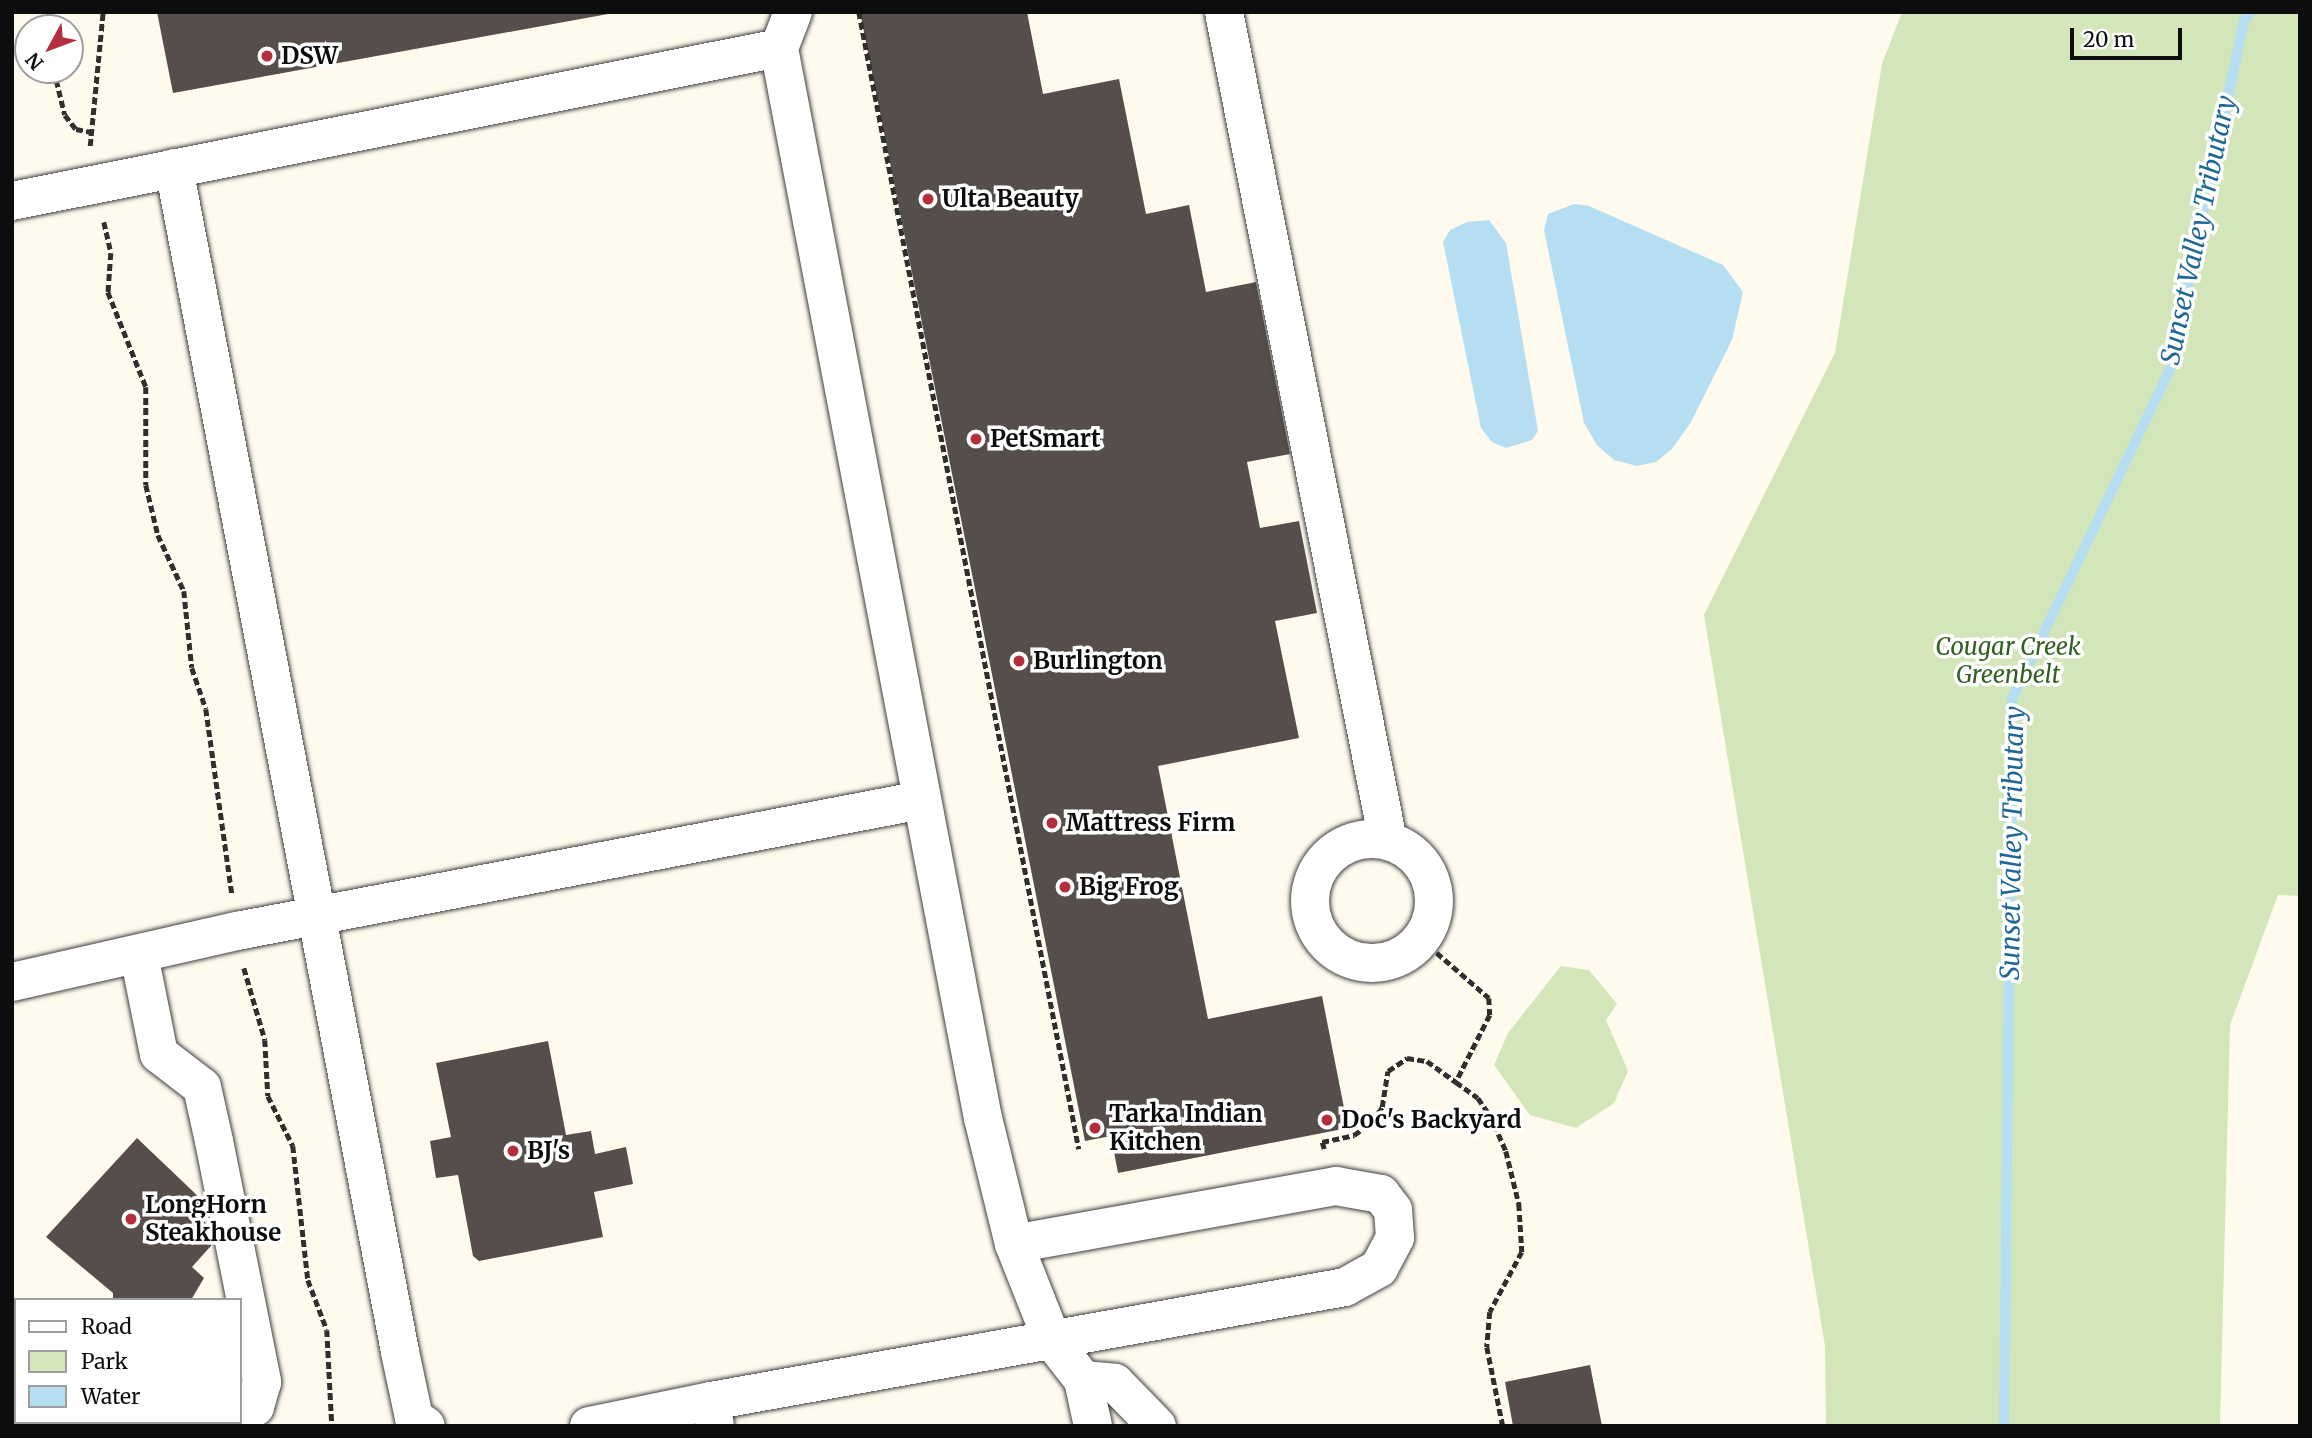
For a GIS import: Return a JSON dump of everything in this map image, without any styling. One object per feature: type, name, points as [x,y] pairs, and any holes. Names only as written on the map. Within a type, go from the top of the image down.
[{"type":"lane","points":[[793,12],[779,48],[983,1118],[1014,1244],[1052,1340],[1083,1380],[1093,1426]]},
{"type":"lane","points":[[1224,12],[1388,841]]},
{"type":"lane","points":[[12,201],[779,48]]},
{"type":"lane","points":[[174,168],[400,1352],[414,1418],[426,1426]]},
{"type":"lane","points":[[12,982],[318,917],[922,800]]},
{"type":"lane","points":[[1362,839],[1388,841],[1420,862],[1431,881],[1433,912],[1421,939],[1393,961],[1369,964],[1336,952],[1312,919],[1309,898],[1324,860],[1341,847],[1362,839]]},
{"type":"lane","points":[[139,955],[159,1054],[202,1087],[262,1382],[247,1409]]},
{"type":"lane","points":[[589,1426],[713,1414],[1052,1340],[1345,1287],[1379,1268],[1395,1238],[1393,1210],[1381,1194],[1336,1186],[1014,1244]]},
{"type":"lane","points":[[1083,1380],[1115,1383],[1157,1426]]},
{"type":"path","points":[[90,158],[103,12]]},
{"type":"path","points":[[859,12],[1079,1149]]},
{"type":"path","points":[[57,84],[65,116],[76,129],[91,132]]},
{"type":"path","points":[[102,214],[111,253],[108,292],[146,387],[146,485],[158,536],[184,591],[192,668],[206,709],[232,900]]},
{"type":"path","points":[[1421,939],[1489,998],[1490,1015],[1456,1082]]},
{"type":"path","points":[[242,958],[265,1040],[268,1096],[293,1146],[307,1280],[327,1330],[332,1426]]},
{"type":"path","points":[[1354,1135],[1372,1122],[1382,1107],[1388,1071],[1408,1058],[1427,1061],[1478,1098],[1490,1115],[1506,1152],[1520,1204],[1522,1252],[1490,1312],[1487,1347],[1503,1426]]},
{"type":"green space","name":"Cougar Creek Greenbelt","points":[[1902,12],[2300,12],[2300,896],[2278,895],[2230,1025],[2220,1426],[1826,1426],[1825,1346],[1704,615],[1835,353],[1882,64]]},
{"type":"green space","points":[[1561,966],[1589,970],[1617,1004],[1606,1020],[1628,1071],[1614,1103],[1576,1128],[1530,1115],[1494,1065],[1508,1033]]},
{"type":"water","points":[[1574,204],[1589,206],[1723,265],[1743,292],[1732,340],[1691,422],[1672,449],[1656,462],[1637,466],[1614,460],[1597,445],[1584,423],[1544,230],[1548,214]]},
{"type":"water","points":[[1489,220],[1506,243],[1538,431],[1532,440],[1506,448],[1492,442],[1481,428],[1443,242],[1450,230],[1467,222]]},
{"type":"building","name":"DSW","points":[[157,12],[608,12],[608,14],[173,93]]},
{"type":"building","points":[[860,12],[1027,12],[1043,94],[1119,79],[1146,214],[1189,205],[1206,292],[1256,282],[1290,454],[1247,462],[1260,528],[1299,521],[1317,613],[1275,621],[1299,738],[1158,766],[1208,1019],[1322,996],[1348,1128],[1118,1173],[1111,1136],[1085,1141]]},
{"type":"building","name":"BJ's","points":[[548,1041],[566,1135],[591,1131],[595,1154],[626,1147],[633,1184],[594,1192],[603,1237],[479,1261],[473,1256],[458,1175],[436,1178],[430,1141],[451,1137],[436,1063]]},
{"type":"building","name":"LongHorn Steakhouse","points":[[137,1138],[203,1201],[195,1210],[218,1238],[192,1267],[204,1278],[192,1298],[113,1298],[113,1293],[46,1237]]},
{"type":"building","points":[[1590,1365],[1602,1426],[1513,1426],[1505,1382]]},
{"type":"waterway","name":"Sunset Valley Tributary","points":[[2004,1426],[2012,699],[2170,369],[2244,20],[2251,12]]},
{"type":"place","name":"DSW","points":[[267,56]]},
{"type":"place","name":"Ulta Beauty","points":[[928,199]]},
{"type":"place","name":"PetSmart","points":[[976,439]]},
{"type":"place","name":"Burlington","points":[[1019,661]]},
{"type":"place","name":"Mattress Firm","points":[[1052,823]]},
{"type":"place","name":"Big Frog","points":[[1065,887]]},
{"type":"place","name":"Doc's Backyard","points":[[1327,1120]]},
{"type":"place","name":"Tarka Indian Kitchen","points":[[1095,1128]]},
{"type":"place","name":"BJ's","points":[[513,1151]]},
{"type":"place","name":"LongHorn Steakhouse","points":[[131,1219]]}]
